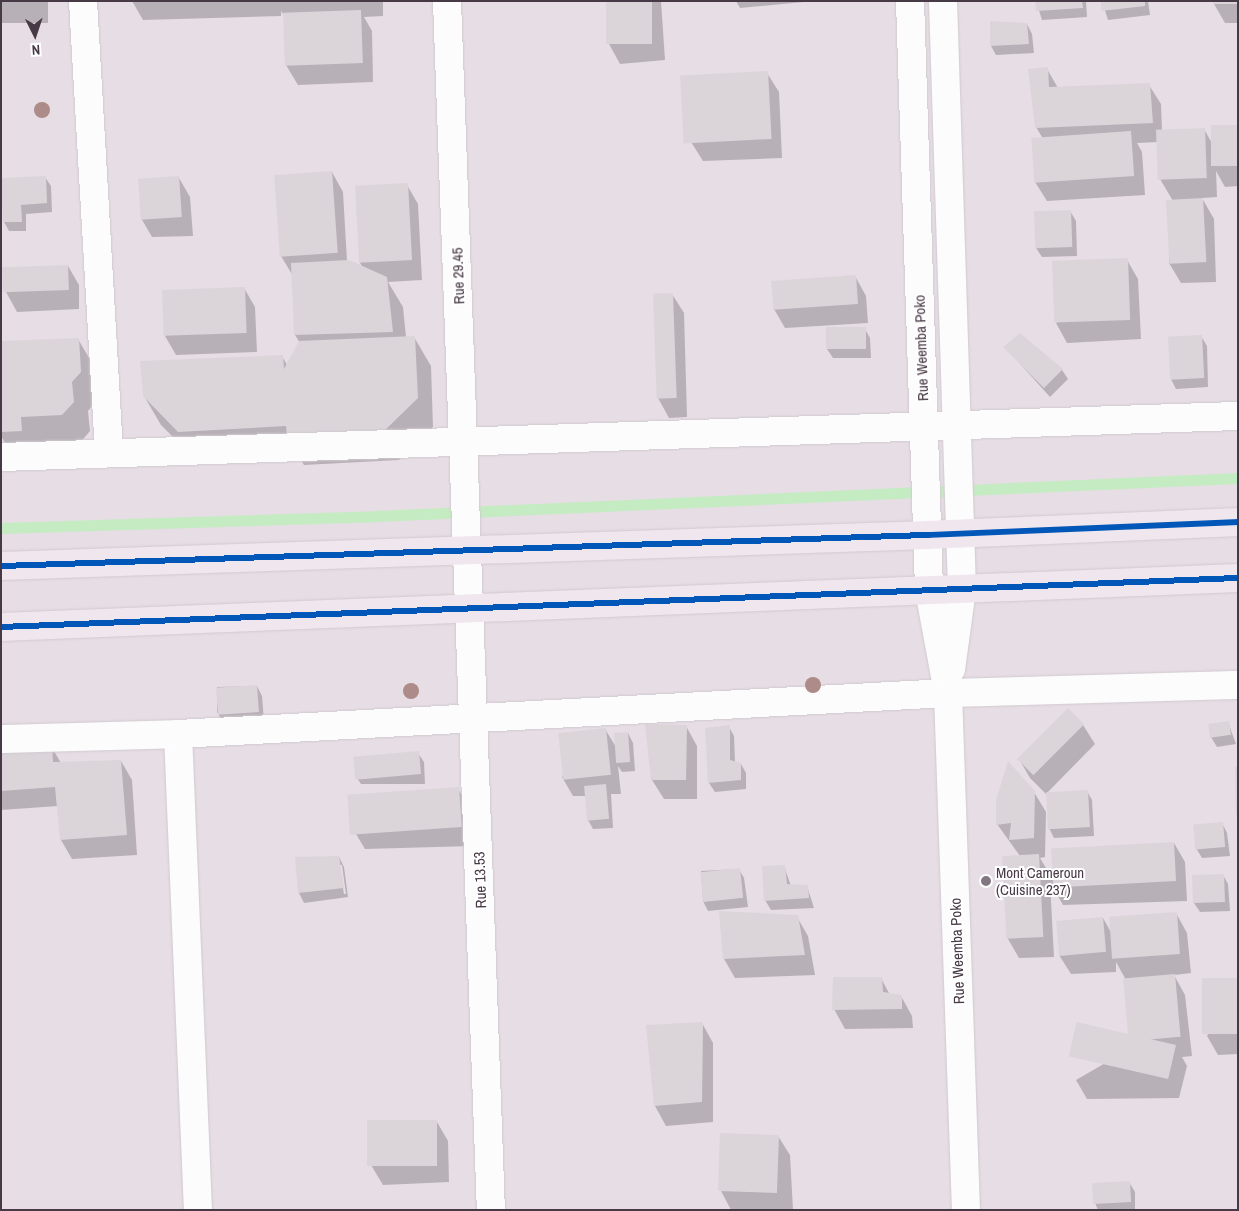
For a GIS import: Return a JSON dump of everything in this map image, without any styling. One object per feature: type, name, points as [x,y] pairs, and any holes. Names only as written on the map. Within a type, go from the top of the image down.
[{"type":"main road","points":[[1,566],[960,534],[1238,522]]},
{"type":"main road","points":[[1,627],[1238,578]]},
{"type":"street","points":[[82,1],[109,453]]},
{"type":"street","name":"Rue 29.45","points":[[447,1],[468,551]]},
{"type":"street","name":"Rue Weemba Poko","points":[[910,1],[929,590],[948,693],[966,1210]]},
{"type":"street","name":"Rue Weemba Poko","points":[[943,1],[962,588],[948,693]]},
{"type":"street","points":[[1,457],[1238,416]]},
{"type":"street","name":"Rue 13.53","points":[[468,551],[491,1210]]},
{"type":"street","points":[[1,739],[178,734],[475,716],[948,693],[1238,685]]},
{"type":"street","points":[[178,734],[198,1210]]},
{"type":"shaded area","points":[[1,1],[1238,1],[1238,1210],[1,1210]]},
{"type":"building","points":[[606,1],[652,1],[652,44],[606,44]]},
{"type":"building","points":[[1035,1],[1082,1],[1083,8],[1036,11]]},
{"type":"building","points":[[1101,1],[1145,1],[1145,6],[1101,11]]},
{"type":"building","points":[[1213,1],[1238,1],[1238,4],[1213,4]]},
{"type":"building","points":[[361,10],[363,63],[285,66],[283,13]]},
{"type":"building","points":[[990,21],[1027,23],[1029,44],[990,46]]},
{"type":"building","points":[[1048,67],[1049,87],[1150,83],[1153,123],[1035,128],[1028,69]]},
{"type":"building","points":[[768,71],[772,139],[684,144],[680,76]]},
{"type":"building","points":[[1211,125],[1238,125],[1238,166],[1211,166]]},
{"type":"building","points":[[1205,128],[1207,178],[1158,180],[1156,130]]},
{"type":"building","points":[[1131,131],[1134,176],[1034,183],[1031,138]]},
{"type":"building","points":[[332,171],[338,253],[280,257],[274,175]]},
{"type":"building","points":[[46,176],[47,203],[21,205],[22,222],[3,222],[1,178]]},
{"type":"building","points":[[179,176],[182,217],[141,220],[138,179]]},
{"type":"building","points":[[408,183],[412,260],[359,263],[355,186]]},
{"type":"building","points":[[1203,198],[1206,262],[1169,264],[1166,200]]},
{"type":"building","points":[[1071,210],[1072,247],[1035,248],[1034,211]]},
{"type":"building","points":[[1128,258],[1130,320],[1054,323],[1052,261]]},
{"type":"building","points":[[349,260],[387,277],[393,332],[294,335],[291,263]]},
{"type":"building","points":[[68,265],[69,290],[3,292],[2,267]]},
{"type":"building","points":[[856,275],[858,304],[773,310],[771,281]]},
{"type":"building","points":[[245,287],[247,333],[164,336],[162,290]]},
{"type":"building","points":[[673,293],[677,398],[657,399],[653,294]]},
{"type":"building","points":[[826,327],[866,327],[866,349],[826,349]]},
{"type":"building","points":[[1020,333],[1063,369],[1044,388],[1003,347]]},
{"type":"building","points":[[1202,335],[1204,378],[1170,380],[1168,337]]},
{"type":"building","points":[[415,336],[418,398],[383,432],[287,437],[286,426],[178,432],[143,396],[140,361],[283,355],[284,369],[299,341]]},
{"type":"building","points":[[79,338],[81,372],[72,382],[74,402],[62,415],[21,417],[22,431],[1,432],[1,341]]},
{"type":"building","points":[[257,685],[259,712],[218,715],[216,688]]},
{"type":"building","points":[[1068,708],[1084,724],[1033,775],[1017,759]]},
{"type":"building","points":[[1229,721],[1231,735],[1210,738],[1208,724]]},
{"type":"building","points":[[645,724],[687,725],[686,780],[651,780]]},
{"type":"building","points":[[730,725],[730,760],[741,763],[741,780],[708,783],[705,728]]},
{"type":"building","points":[[606,728],[611,775],[563,780],[558,733]]},
{"type":"building","points":[[628,732],[630,762],[616,763],[614,733]]},
{"type":"building","points":[[52,745],[53,762],[121,760],[127,835],[60,840],[55,787],[1,791],[1,748]]},
{"type":"building","points":[[419,751],[421,774],[355,780],[353,757]]},
{"type":"building","points":[[1008,761],[1035,791],[1034,838],[1009,840],[1011,823],[996,825],[996,800]]},
{"type":"building","points":[[1235,767],[1238,767],[1238,815],[1236,815]]},
{"type":"building","points":[[606,784],[609,819],[587,821],[584,786]]},
{"type":"building","points":[[459,787],[462,827],[350,835],[347,795]]},
{"type":"building","points":[[1088,790],[1090,827],[1048,829],[1046,792]]},
{"type":"building","points":[[1223,822],[1225,847],[1195,850],[1193,825]]},
{"type":"building","points":[[1174,842],[1176,881],[1053,887],[1051,848]]},
{"type":"building","points":[[1039,854],[1043,937],[1006,939],[1002,856]]},
{"type":"building","points":[[339,856],[344,888],[298,893],[295,857]]},
{"type":"building","points":[[785,865],[787,884],[808,885],[809,898],[764,901],[762,866]]},
{"type":"building","points":[[740,868],[743,898],[703,902],[700,872]]},
{"type":"building","points":[[1224,874],[1225,902],[1193,903],[1192,875]]},
{"type":"building","points":[[719,911],[798,915],[805,955],[723,959]]},
{"type":"building","points":[[1177,912],[1180,954],[1112,959],[1109,917]]},
{"type":"building","points":[[1103,917],[1106,952],[1059,956],[1056,921]]},
{"type":"building","points":[[1175,974],[1180,1037],[1129,1041],[1123,979]]},
{"type":"building","points":[[833,977],[882,977],[883,992],[902,995],[902,1009],[832,1010]]},
{"type":"building","points":[[1202,978],[1238,978],[1238,1034],[1202,1034]]},
{"type":"building","points":[[703,1022],[702,1102],[654,1106],[646,1025]]},
{"type":"building","points":[[1077,1022],[1176,1045],[1168,1079],[1069,1056]]},
{"type":"building","points":[[367,1120],[437,1120],[437,1166],[367,1166]]},
{"type":"building","points":[[720,1133],[779,1135],[777,1193],[718,1191]]},
{"type":"building","points":[[1130,1181],[1131,1202],[1093,1204],[1092,1183]]},
{"type":"waterway","points":[[1,528],[376,516],[1238,478]]},
{"type":"cycle path","points":[[1,566],[928,535],[1238,522]]},
{"type":"cycle path","points":[[1,627],[1238,578]]},
{"type":"place","name":"Mont Cameroun (Cuisine 237)","points":[[986,881]]}]
